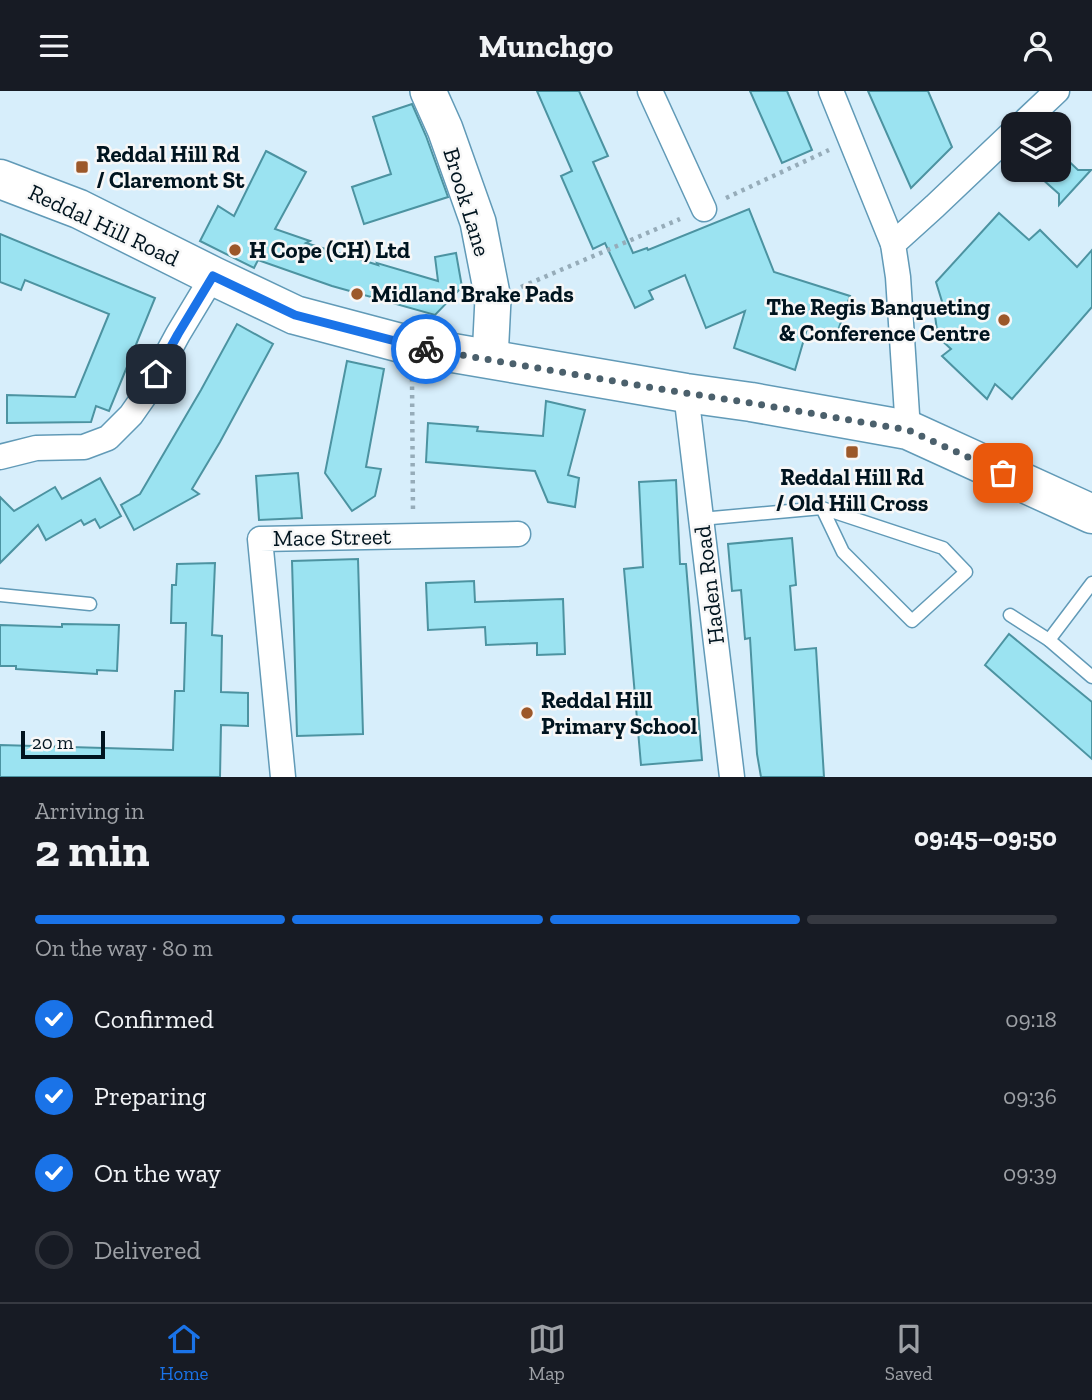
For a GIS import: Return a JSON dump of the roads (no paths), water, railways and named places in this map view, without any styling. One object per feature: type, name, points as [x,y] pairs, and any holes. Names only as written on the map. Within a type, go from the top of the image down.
[{"type":"main road","name":"Reddal Hill Road","points":[[0,179],[79,209],[295,315],[412,346],[908,430],[1092,514]]},
{"type":"street","name":"Brook Lane","points":[[428,91],[445,129],[478,222],[493,299],[489,359]]},
{"type":"street","points":[[650,91],[704,209]]},
{"type":"street","points":[[831,91],[893,244],[898,277],[908,430]]},
{"type":"street","points":[[1035,112],[1057,91]]},
{"type":"street","points":[[893,244],[1001,144]]},
{"type":"street","points":[[0,457],[36,448],[83,447],[108,438],[138,405],[213,276]]},
{"type":"street","name":"Haden Road","points":[[686,393],[732,777]]},
{"type":"street","name":"Mace Street","points":[[283,777],[260,538],[518,534]]},
{"type":"lane","points":[[701,519],[822,509],[943,548],[965,572],[912,621],[843,552],[822,509]]},
{"type":"lane","points":[[1049,640],[1092,583]]},
{"type":"lane","points":[[0,595],[90,604]]},
{"type":"lane","points":[[1010,615],[1049,640],[1092,677]]},
{"type":"place","name":"Reddal Hill Rd / Claremont St","points":[[82,167]]},
{"type":"place","name":"H Cope (CH) Ltd","points":[[235,250]]},
{"type":"place","name":"Midland Brake Pads","points":[[357,294]]},
{"type":"place","name":"The Regis Banqueting & Conference Centre","points":[[1004,320]]},
{"type":"place","name":"Reddal Hill Rd / Old Hill Cross","points":[[852,452]]},
{"type":"place","name":"Reddal Hill Primary School","points":[[527,713]]}]
